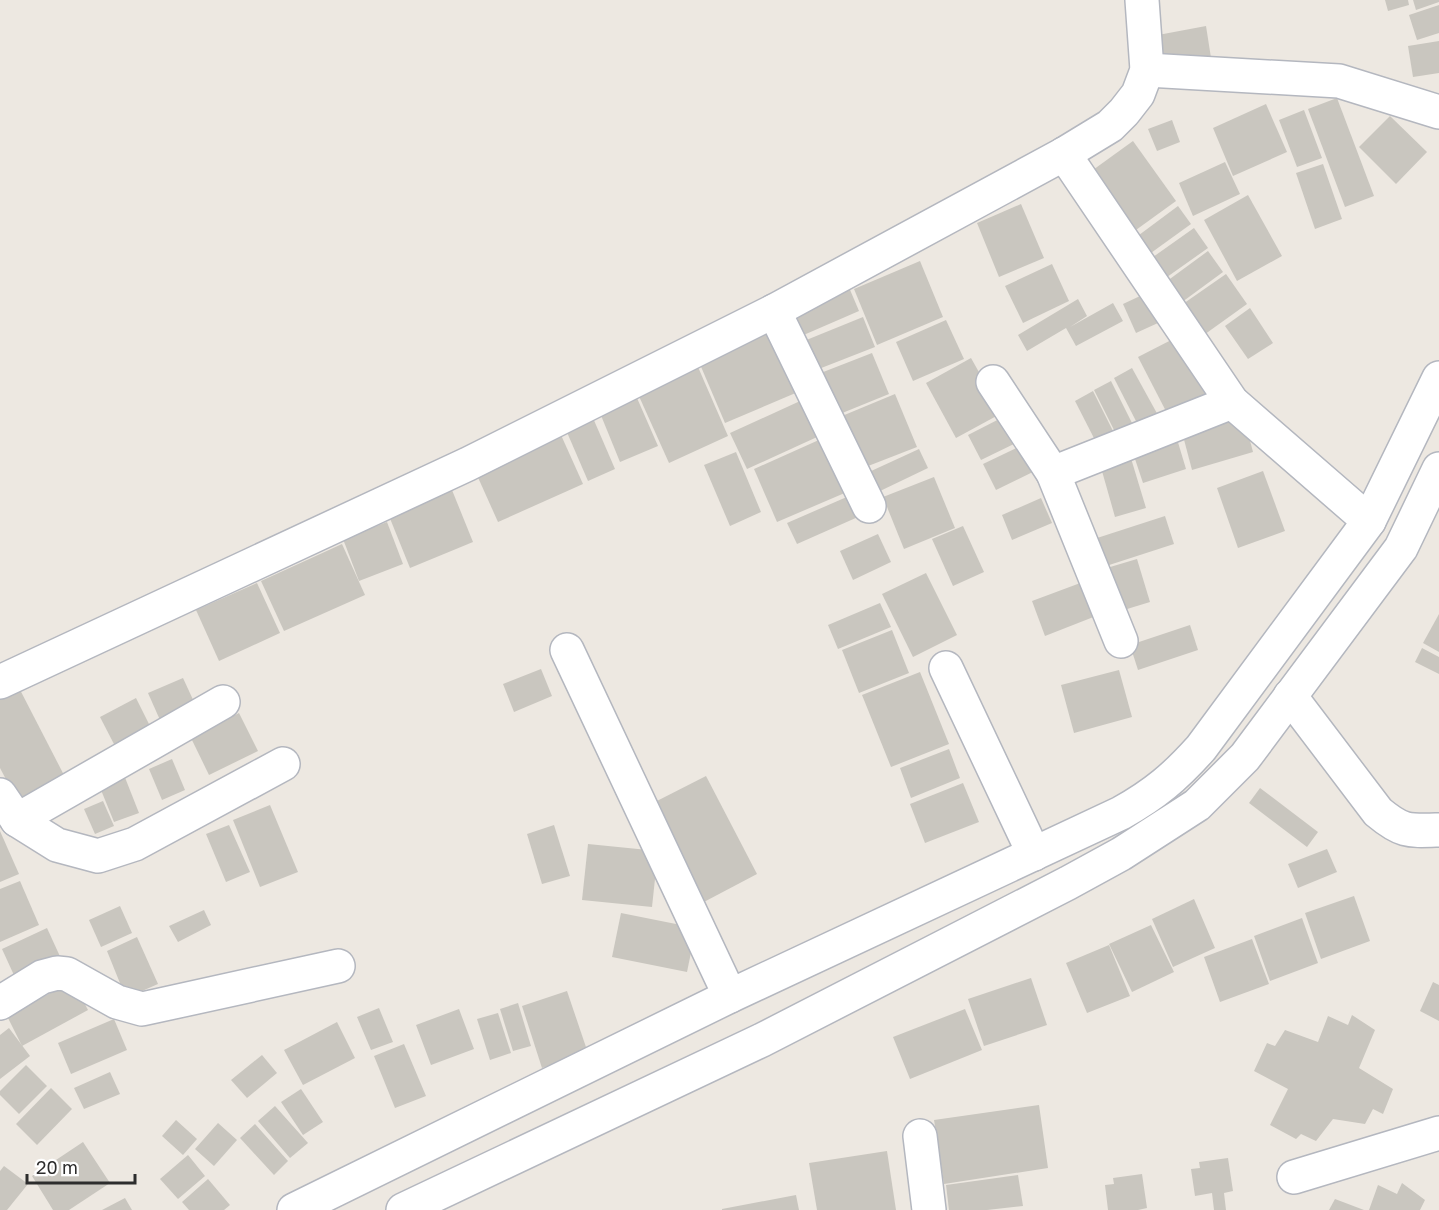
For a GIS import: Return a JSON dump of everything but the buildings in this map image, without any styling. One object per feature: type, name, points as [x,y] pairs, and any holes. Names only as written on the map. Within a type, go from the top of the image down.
[{"type":"street","points":[[0,682],[468,464],[774,311],[1064,154],[1110,126],[1138,94],[1147,70],[1142,0]]},
{"type":"street","points":[[1147,70],[1339,81],[1439,112]]},
{"type":"street","points":[[1064,154],[1232,402],[1369,521]]},
{"type":"street","points":[[774,311],[870,506]]},
{"type":"street","points":[[294,1210],[730,996],[1121,813],[1146,799],[1174,778],[1201,748],[1369,521],[1439,378]]},
{"type":"street","points":[[993,382],[1053,472],[1121,641]]},
{"type":"street","points":[[1053,472],[1232,402]]},
{"type":"street","points":[[403,1210],[762,1040],[1121,854],[1197,805],[1245,757],[1401,548],[1439,469]]},
{"type":"street","points":[[567,650],[730,996]]},
{"type":"street","points":[[946,668],[1034,854]]},
{"type":"street","points":[[1290,696],[1378,812],[1396,827],[1439,830]]},
{"type":"street","points":[[223,702],[9,808],[57,845],[98,856],[135,844],[283,764]]},
{"type":"street","points":[[0,1003],[42,977],[57,973],[67,974],[117,1002],[142,1009],[338,966]]},
{"type":"street","points":[[1294,1177],[1439,1133]]},
{"type":"street","points":[[920,1136],[929,1210]]}]
